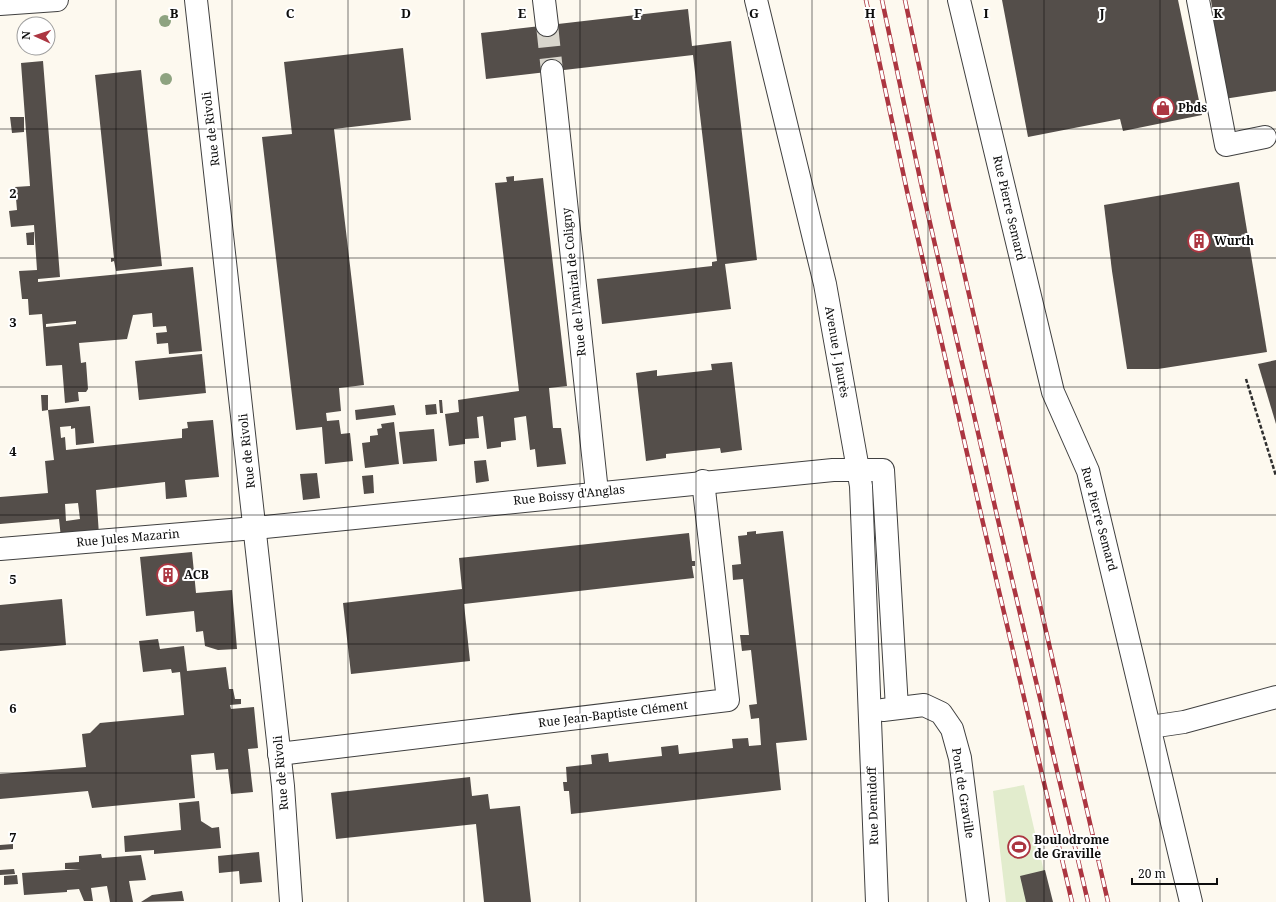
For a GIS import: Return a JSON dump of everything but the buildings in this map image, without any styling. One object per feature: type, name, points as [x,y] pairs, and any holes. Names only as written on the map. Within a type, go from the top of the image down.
[{"type":"street","points":[[0,4],[57,0]]},
{"type":"street","name":"Rue de Rivoli","points":[[196,0],[279,754],[291,902]]},
{"type":"street","points":[[544,0],[547,25]]},
{"type":"street","name":"Avenue J. Jaurès","points":[[756,0],[825,284],[858,470],[860,486],[870,711]]},
{"type":"street","name":"Rue Pierre Semard","points":[[960,0],[1053,392],[1088,471],[1191,902]]},
{"type":"street","points":[[1198,0],[1226,145],[1265,137]]},
{"type":"street","name":"Rue de l'Amiral de Coligny","points":[[552,71],[597,492]]},
{"type":"street","name":"Rue Boissy d'Anglas","points":[[255,528],[726,479],[833,470],[883,470],[897,708]]},
{"type":"street","name":"Rue Jean-Baptiste Clément","points":[[279,754],[728,700],[703,482]]},
{"type":"street","name":"Rue Jules Mazarin","points":[[0,549],[255,528]]},
{"type":"street","points":[[1150,727],[1184,722],[1276,697]]},
{"type":"street","name":"Pont de Graville","points":[[870,711],[924,705],[941,713],[952,729],[960,758],[978,902]]},
{"type":"street","name":"Rue Demidoff","points":[[870,711],[877,902]]},
{"type":"path","points":[[1246,379],[1276,476]]},
{"type":"green space","name":"Boulodrome de Graville","points":[[1024,785],[1051,902],[1006,902],[993,791]]},
{"type":"tunnel","points":[[547,25],[552,71]]},
{"type":"railway","points":[[866,0],[907,191],[1072,902]]},
{"type":"railway","points":[[882,0],[922,188],[1088,902]]},
{"type":"railway","points":[[905,0],[949,207],[1108,902]]},
{"type":"place","name":"Pbds","points":[[1163,108]]},
{"type":"place","name":"Wurth","points":[[1199,241]]},
{"type":"place","name":"ACB","points":[[168,575]]},
{"type":"place","name":"Boulodrome de Graville","points":[[1019,847]]}]
